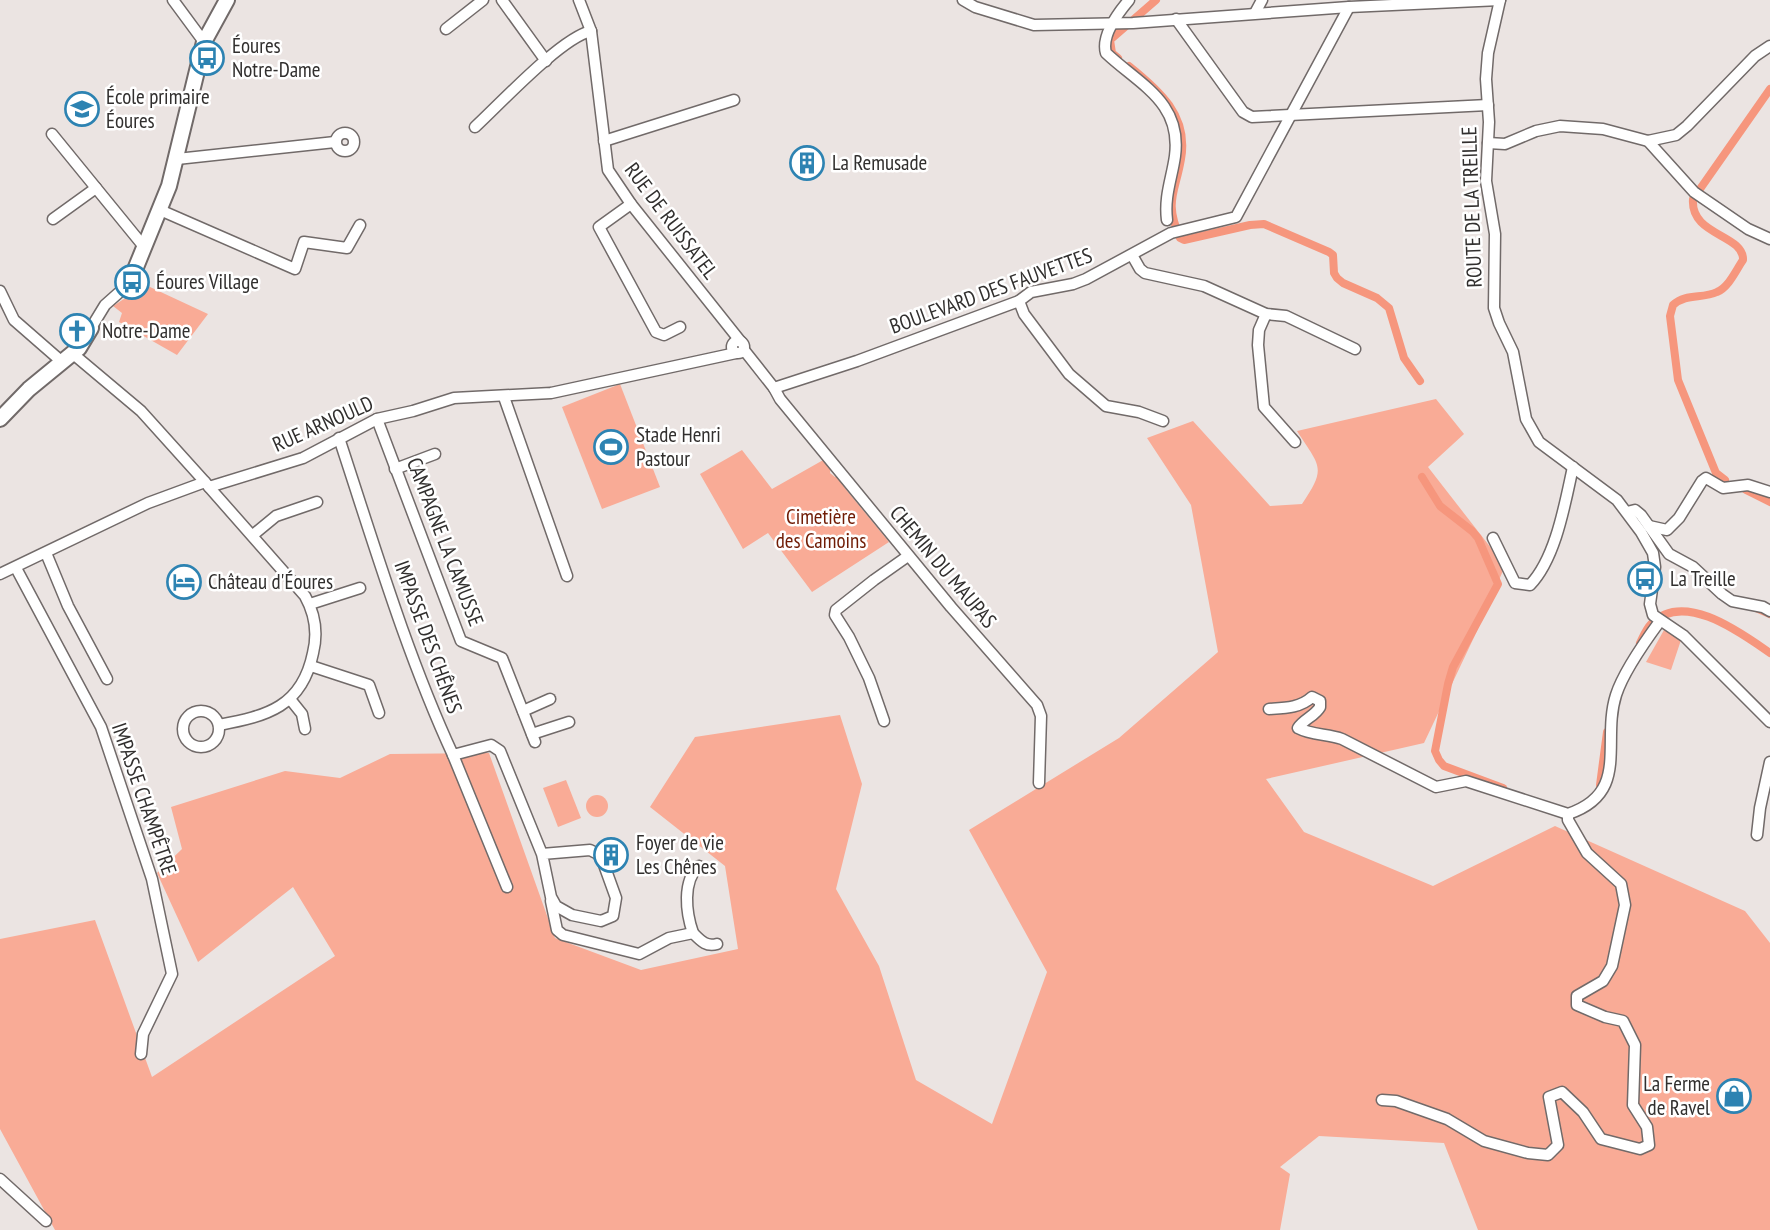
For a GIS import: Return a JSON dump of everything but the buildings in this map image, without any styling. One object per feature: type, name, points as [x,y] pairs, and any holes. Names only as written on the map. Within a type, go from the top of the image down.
[{"type":"street","points":[[173,0],[204,42]]},
{"type":"street","points":[[0,419],[83,343],[105,305],[132,277],[160,210],[177,159],[204,42],[227,0]]},
{"type":"street","points":[[446,29],[483,0]]},
{"type":"street","points":[[502,0],[546,61]]},
{"type":"street","name":"RUE DE RUISSATEL","points":[[579,0],[592,31],[608,170],[737,345]]},
{"type":"street","points":[[963,0],[975,7],[1034,25],[1133,23],[1349,7],[1500,0]]},
{"type":"street","points":[[1129,0],[1118,23],[1105,40],[1107,53],[1161,100],[1174,126],[1175,152],[1166,199],[1167,220]]},
{"type":"street","points":[[1255,13],[1262,0]]},
{"type":"street","name":"ROUTE DE LA TREILLE","points":[[1500,0],[1488,53],[1486,79],[1486,181],[1495,234],[1494,309],[1513,352],[1523,406],[1539,442],[1611,495],[1627,512],[1653,554],[1655,572],[1650,604],[1659,620]]},
{"type":"street","name":"BOULEVARD DES FAUVETTES","points":[[774,388],[857,361],[1019,301],[1031,292],[1086,279],[1176,231],[1236,217],[1349,7]]},
{"type":"street","points":[[1177,19],[1243,112],[1252,117],[1488,105]]},
{"type":"street","points":[[475,127],[573,38],[592,31]]},
{"type":"street","points":[[1488,144],[1505,144],[1536,131],[1560,126],[1603,129],[1648,141],[1676,135],[1755,56],[1770,46]]},
{"type":"street","points":[[604,141],[734,100]]},
{"type":"street","points":[[52,134],[145,248]]},
{"type":"street","points":[[1648,141],[1697,194],[1748,229],[1770,239]]},
{"type":"street","points":[[177,159],[335,142]]},
{"type":"street","points":[[52,219],[96,188]]},
{"type":"street","points":[[631,204],[599,227],[656,332],[664,335],[680,327]]},
{"type":"street","points":[[160,210],[295,269],[304,242],[347,248],[360,225]]},
{"type":"street","points":[[1132,255],[1144,273],[1204,286],[1266,314],[1286,316],[1355,349]]},
{"type":"street","points":[[0,291],[14,320],[141,411],[310,604],[316,629],[311,666],[301,688],[290,699],[267,713],[219,725]]},
{"type":"street","points":[[1019,301],[1024,314],[1069,374],[1106,406],[1139,412],[1163,421]]},
{"type":"street","points":[[1266,314],[1259,330],[1258,345],[1264,407],[1294,442]]},
{"type":"street","points":[[737,345],[774,388]]},
{"type":"street","name":"RUE ARNOULD","points":[[0,575],[148,503],[303,458],[377,419],[454,398],[551,393],[721,356],[737,345]]},
{"type":"street","name":"CHEMIN DU MAUPAS","points":[[774,388],[780,399],[908,556],[1037,705],[1041,716],[1039,783]]},
{"type":"street","points":[[504,397],[567,576]]},
{"type":"street","name":"CAMPAGNE LA CAMUSSE","points":[[377,419],[461,641],[502,658],[533,738],[569,722]]},
{"type":"street","name":"IMPASSE DES CHÊNES","points":[[339,438],[385,576],[442,730],[508,887]]},
{"type":"street","points":[[395,469],[435,454]]},
{"type":"street","points":[[1493,538],[1515,583],[1530,585],[1550,549],[1573,467]]},
{"type":"street","points":[[1649,526],[1667,530],[1679,518],[1704,478],[1709,478],[1723,488],[1753,486],[1770,492]]},
{"type":"street","points":[[253,536],[276,516],[317,502]]},
{"type":"street","points":[[1627,512],[1635,510],[1669,554],[1693,566],[1731,601],[1763,607],[1770,611]]},
{"type":"street","points":[[46,553],[68,606],[107,679]]},
{"type":"street","points":[[884,721],[869,678],[835,615],[836,610],[873,580],[908,556]]},
{"type":"street","name":"IMPASSE CHAMPÊTRE","points":[[16,568],[101,727],[152,879],[172,974],[143,1034],[141,1054]]},
{"type":"street","points":[[310,604],[360,588]]},
{"type":"street","points":[[1269,709],[1298,706],[1305,704],[1312,697],[1320,701],[1320,707],[1298,728],[1304,732],[1327,734],[1342,739],[1436,787],[1466,781],[1568,814],[1582,809],[1597,798],[1606,783],[1610,767],[1616,695],[1659,620],[1684,636],[1770,722]]},
{"type":"street","points":[[311,666],[369,685],[379,713]]},
{"type":"street","points":[[290,699],[302,715],[305,729]]},
{"type":"street","points":[[523,710],[550,699]]},
{"type":"street","points":[[453,755],[483,746],[495,747],[500,751],[542,853],[557,930],[563,935],[632,954],[646,952],[669,938],[693,933]]},
{"type":"street","points":[[1757,835],[1770,762]]},
{"type":"street","points":[[1382,1100],[1396,1101],[1447,1119],[1483,1141],[1528,1153],[1548,1155],[1558,1145],[1549,1097],[1562,1092],[1583,1112],[1601,1139],[1640,1149],[1649,1145],[1647,1127],[1633,1105],[1635,1045],[1623,1021],[1605,1017],[1577,1005],[1577,996],[1603,981],[1612,966],[1625,905],[1621,884],[1587,853],[1568,820],[1568,814]]},
{"type":"street","points":[[542,853],[590,850],[598,854],[616,898],[616,906],[613,916],[601,921],[561,911],[551,897]]},
{"type":"street","points":[[699,866],[691,876],[687,904],[693,933],[704,943],[711,946],[717,944]]},
{"type":"street","points":[[0,1179],[46,1221]]},
{"type":"green space","points":[[135,280],[208,314],[177,355],[119,322],[122,313],[113,306],[127,297]]},
{"type":"green space","name":"Stade Henri Pastour","points":[[620,384],[660,487],[602,509],[562,407]]},
{"type":"green space","points":[[1436,399],[1464,434],[1428,467],[1505,566],[1477,631],[1424,743],[1266,779],[1304,832],[1433,886],[1555,826],[1745,911],[1770,943],[1770,1230],[1478,1230],[1444,1143],[1319,1136],[1280,1167],[1290,1174],[1280,1230],[55,1230],[0,1129],[0,939],[95,920],[152,1077],[335,956],[293,887],[198,962],[157,873],[182,849],[171,807],[285,771],[340,778],[390,754],[489,753],[555,938],[641,970],[738,949],[725,866],[650,807],[695,737],[840,715],[862,784],[836,889],[879,966],[916,1080],[992,1124],[1047,972],[969,830],[1119,738],[1218,652],[1191,505],[1147,438],[1193,421],[1270,506],[1302,504],[1315,482],[1318,467],[1297,431]]},
{"type":"green space","name":"Cimetière des Camoins","points":[[742,450],[772,489],[825,459],[831,465],[830,473],[840,477],[846,484],[844,487],[889,542],[812,592],[768,533],[743,549],[700,474]]},
{"type":"green space","points":[[1664,630],[1681,640],[1671,670],[1646,662]]},
{"type":"green space","points":[[566,780],[581,818],[558,827],[543,788]]},
{"type":"green space","points":[[597,795],[607,802],[608,806],[601,816],[597,817],[587,810],[586,806],[593,796]]},
{"type":"waterway","points":[[1118,58],[1112,53],[1110,40],[1156,0]]},
{"type":"waterway","points":[[1129,66],[1169,105],[1180,130],[1181,159],[1172,206],[1180,238],[1184,240],[1264,224],[1329,252],[1333,255],[1337,278],[1377,298],[1389,308],[1404,358],[1420,381]]},
{"type":"waterway","points":[[1725,480],[1716,473],[1678,380],[1670,316],[1673,305],[1678,301],[1721,290],[1743,260],[1741,251],[1735,245],[1700,220],[1694,211],[1693,199],[1770,89]]},
{"type":"waterway","points":[[1422,477],[1440,506],[1478,538],[1498,584],[1453,667],[1435,751],[1444,766],[1503,788]]},
{"type":"waterway","points":[[1746,490],[1770,502]]},
{"type":"waterway","points":[[1754,610],[1770,617]]},
{"type":"waterway","points":[[1640,643],[1651,624],[1664,615],[1679,611],[1712,618],[1770,653]]},
{"type":"waterway","points":[[1600,785],[1607,732]]},
{"type":"place","name":"Éoures Notre-Dame","points":[[207,58]]},
{"type":"place","name":"École primaire Éoures","points":[[82,109]]},
{"type":"place","name":"La Remusade","points":[[807,163]]},
{"type":"place","name":"Éoures Village","points":[[132,282]]},
{"type":"place","name":"Notre-Dame","points":[[77,331]]},
{"type":"place","name":"Stade Henri Pastour","points":[[611,447]]},
{"type":"place","name":"La Treille","points":[[1645,579]]},
{"type":"place","name":"Château d'Éoures","points":[[184,582]]},
{"type":"place","name":"Foyer de vie Les Chênes","points":[[611,855]]},
{"type":"place","name":"La Ferme de Ravel","points":[[1734,1096]]}]
